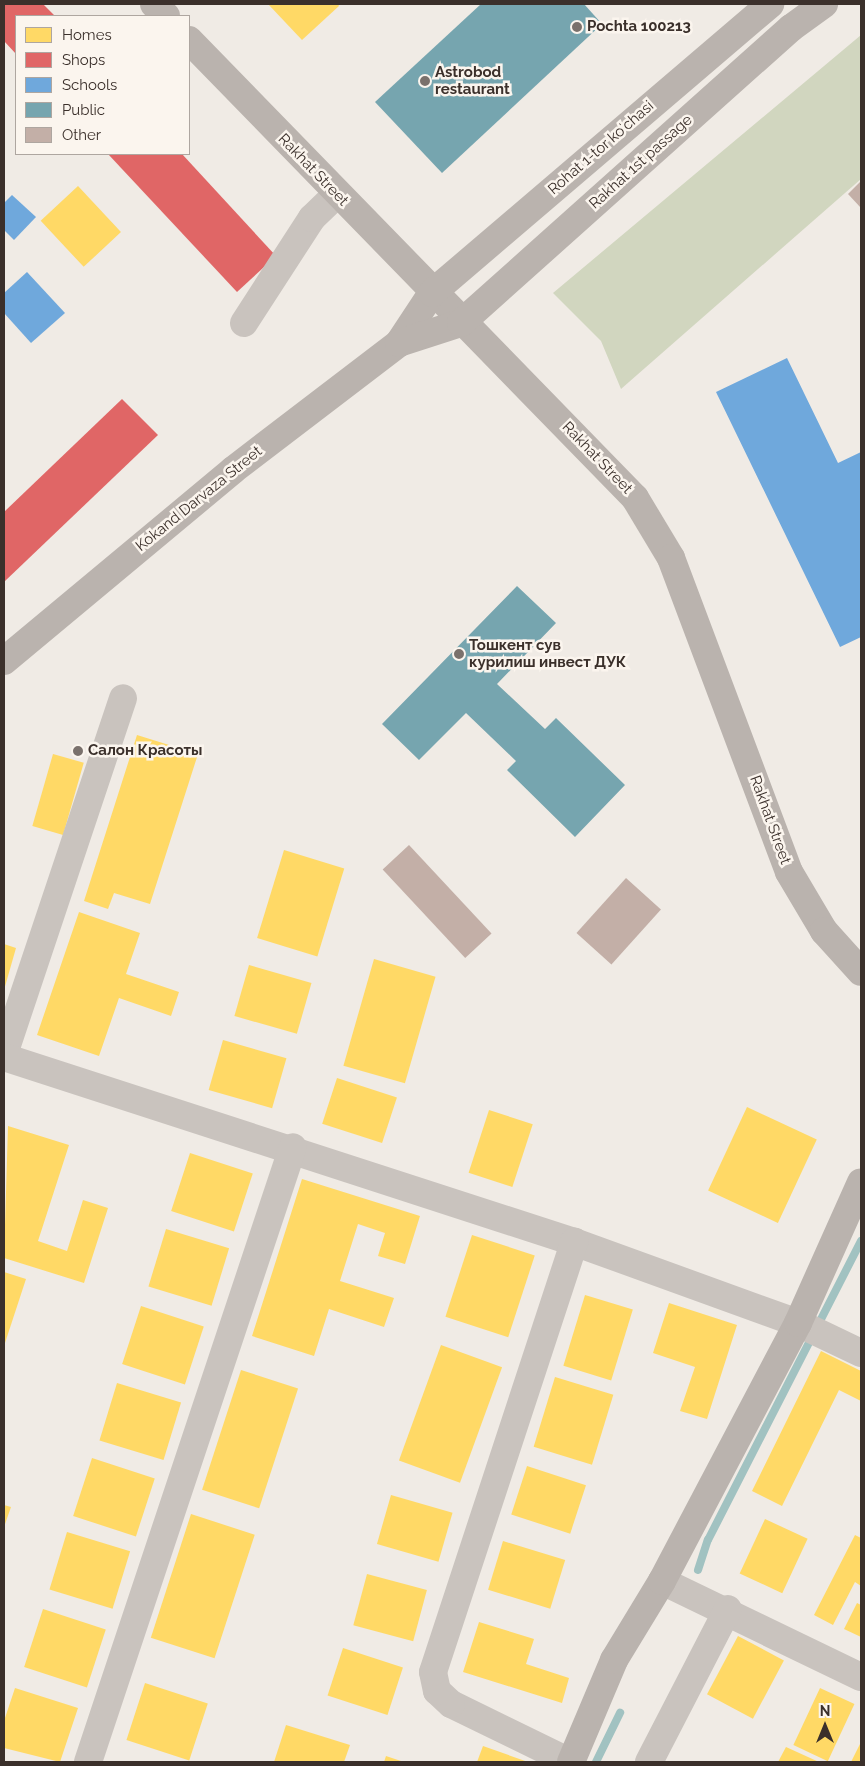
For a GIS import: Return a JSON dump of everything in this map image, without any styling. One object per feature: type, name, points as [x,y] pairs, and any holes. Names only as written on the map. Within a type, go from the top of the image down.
[{"type":"street","points":[[154,4],[165,15]]},
{"type":"street","name":"Rohat 1-tor koʻchasi","points":[[432,293],[770,4]]},
{"type":"street","name":"Rakhat 1st passage","points":[[461,323],[790,28],[824,4]]},
{"type":"street","name":"Rakhat Street","points":[[190,41],[461,323],[611,469],[654,528],[671,558],[788,872],[824,931],[861,972]]},
{"type":"street","points":[[244,323],[312,218],[336,195]]},
{"type":"street","name":"Kokand Darvaza Street","points":[[7,654],[233,470],[399,343],[432,293]]},
{"type":"street","name":"Kokand Darvaza Street","points":[[399,343],[461,323]]},
{"type":"street","points":[[123,698],[4,1056],[293,1148],[574,1242],[798,1323],[861,1353]]},
{"type":"street","points":[[96,1760],[293,1148]]},
{"type":"street","points":[[574,1242],[433,1672],[437,1691],[451,1704],[570,1762],[614,1660],[662,1580],[798,1323],[861,1182]]},
{"type":"street","points":[[662,1580],[728,1609],[861,1677]]},
{"type":"street","points":[[649,1762],[728,1609]]},
{"type":"green space","points":[[861,35],[861,179],[621,389],[601,341],[553,293]]},
{"type":"building: Homes","points":[[268,4],[338,4],[339,6],[302,40]]},
{"type":"building: Homes","points":[[78,186],[121,232],[84,267],[41,221]]},
{"type":"building: Homes","points":[[137,735],[198,754],[150,904],[114,893],[108,909],[84,901]]},
{"type":"building: Homes","points":[[53,754],[84,763],[63,835],[32,826]]},
{"type":"building: Homes","points":[[284,850],[344,868],[317,956],[257,938]]},
{"type":"building: Homes","points":[[79,912],[140,933],[126,974],[179,992],[171,1016],[119,998],[99,1056],[37,1035]]},
{"type":"building: Homes","points":[[4,944],[16,948],[4,990]]},
{"type":"building: Homes","points":[[374,959],[436,977],[405,1083],[343,1066]]},
{"type":"building: Homes","points":[[249,965],[311,983],[297,1034],[234,1016]]},
{"type":"building: Homes","points":[[223,1040],[286,1058],[272,1108],[209,1090]]},
{"type":"building: Homes","points":[[337,1078],[397,1097],[382,1143],[322,1124]]},
{"type":"building: Homes","points":[[747,1107],[817,1140],[778,1223],[708,1190]]},
{"type":"building: Homes","points":[[489,1110],[533,1124],[512,1187],[469,1173]]},
{"type":"building: Homes","points":[[8,1126],[69,1145],[38,1241],[67,1251],[83,1200],[108,1208],[84,1283],[4,1258]]},
{"type":"building: Homes","points":[[190,1153],[253,1173],[234,1231],[171,1211]]},
{"type":"building: Homes","points":[[302,1179],[420,1216],[405,1264],[378,1256],[385,1233],[358,1224],[340,1281],[394,1298],[384,1327],[329,1309],[314,1356],[252,1336]]},
{"type":"building: Homes","points":[[166,1229],[229,1248],[212,1306],[148,1286]]},
{"type":"building: Homes","points":[[472,1235],[535,1255],[508,1337],[445,1317]]},
{"type":"building: Homes","points":[[4,1272],[26,1279],[4,1346]]},
{"type":"building: Homes","points":[[585,1295],[633,1310],[611,1380],[563,1366]]},
{"type":"building: Homes","points":[[669,1303],[737,1325],[707,1419],[680,1411],[695,1367],[653,1353]]},
{"type":"building: Homes","points":[[141,1306],[204,1326],[185,1384],[122,1364]]},
{"type":"building: Homes","points":[[441,1345],[502,1367],[460,1483],[399,1461]]},
{"type":"building: Homes","points":[[821,1351],[861,1371],[861,1401],[839,1390],[782,1506],[752,1491]]},
{"type":"building: Homes","points":[[241,1370],[298,1389],[259,1508],[202,1490]]},
{"type":"building: Homes","points":[[555,1377],[613,1395],[592,1465],[534,1447]]},
{"type":"building: Homes","points":[[117,1383],[181,1403],[164,1460],[99,1440]]},
{"type":"building: Homes","points":[[92,1458],[155,1478],[136,1536],[73,1516]]},
{"type":"building: Homes","points":[[527,1466],[586,1485],[570,1534],[511,1515]]},
{"type":"building: Homes","points":[[391,1495],[453,1513],[438,1562],[377,1544]]},
{"type":"building: Homes","points":[[4,1505],[11,1507],[4,1527]]},
{"type":"building: Homes","points":[[191,1514],[255,1535],[215,1658],[151,1638]]},
{"type":"building: Homes","points":[[765,1519],[808,1539],[782,1593],[740,1573]]},
{"type":"building: Homes","points":[[67,1532],[130,1551],[113,1609],[49,1589]]},
{"type":"building: Homes","points":[[855,1535],[861,1538],[861,1586],[855,1582],[833,1625],[814,1615]]},
{"type":"building: Homes","points":[[503,1541],[565,1560],[550,1609],[488,1590]]},
{"type":"building: Homes","points":[[367,1574],[427,1590],[413,1641],[353,1625]]},
{"type":"building: Homes","points":[[857,1603],[861,1605],[861,1637],[844,1629]]},
{"type":"building: Homes","points":[[43,1609],[106,1629],[87,1687],[24,1667]]},
{"type":"building: Homes","points":[[479,1622],[534,1639],[526,1664],[569,1678],[562,1703],[463,1672]]},
{"type":"building: Homes","points":[[738,1636],[784,1660],[753,1719],[707,1694]]},
{"type":"building: Homes","points":[[343,1648],[403,1667],[387,1715],[328,1696]]},
{"type":"building: Homes","points":[[145,1683],[208,1703],[189,1760],[126,1740]]},
{"type":"building: Homes","points":[[15,1688],[78,1708],[60,1762],[4,1748],[4,1721]]},
{"type":"building: Homes","points":[[820,1688],[854,1704],[828,1761],[793,1745]]},
{"type":"building: Homes","points":[[286,1725],[350,1745],[344,1762],[274,1762]]},
{"type":"building: Homes","points":[[861,1742],[861,1762],[851,1762]]},
{"type":"building: Homes","points":[[483,1746],[528,1762],[477,1762]]},
{"type":"building: Homes","points":[[786,1747],[819,1762],[778,1762]]},
{"type":"building: Homes","points":[[386,1756],[404,1762],[384,1762]]},
{"type":"building: Shops","points":[[4,4],[43,4],[54,15],[15,15],[15,53],[4,41]]},
{"type":"building: Shops","points":[[109,155],[183,155],[276,256],[237,292]]},
{"type":"building: Shops","points":[[122,399],[158,435],[4,582],[4,512]]},
{"type":"building: Schools","points":[[12,195],[36,217],[14,240],[4,230],[4,203]]},
{"type":"building: Schools","points":[[27,272],[65,313],[31,343],[4,313],[4,293]]},
{"type":"building: Schools","points":[[787,358],[838,463],[861,452],[861,637],[840,647],[716,392]]},
{"type":"building: Public","points":[[481,4],[584,4],[602,24],[442,173],[375,102]]},
{"type":"building: Public","points":[[517,586],[556,623],[497,684],[545,729],[556,718],[625,785],[575,837],[507,770],[516,761],[466,713],[419,760],[382,724]]},
{"type":"building: Other","points":[[861,181],[861,208],[848,194]]},
{"type":"building: Other","points":[[409,845],[492,933],[465,958],[383,870]]},
{"type":"building: Other","points":[[626,878],[661,909],[611,964],[576,933]]},
{"type":"waterway","points":[[698,1570],[708,1540],[861,1241]]},
{"type":"waterway","points":[[596,1762],[620,1713]]},
{"type":"place","name":"Pochta 100213","points":[[577,27]]},
{"type":"place","name":"Astrobod restaurant","points":[[425,81]]},
{"type":"place","name":"Тошкент сув курилиш инвест ДУК","points":[[459,654]]},
{"type":"place","name":"Салон Красоты","points":[[78,751]]}]
